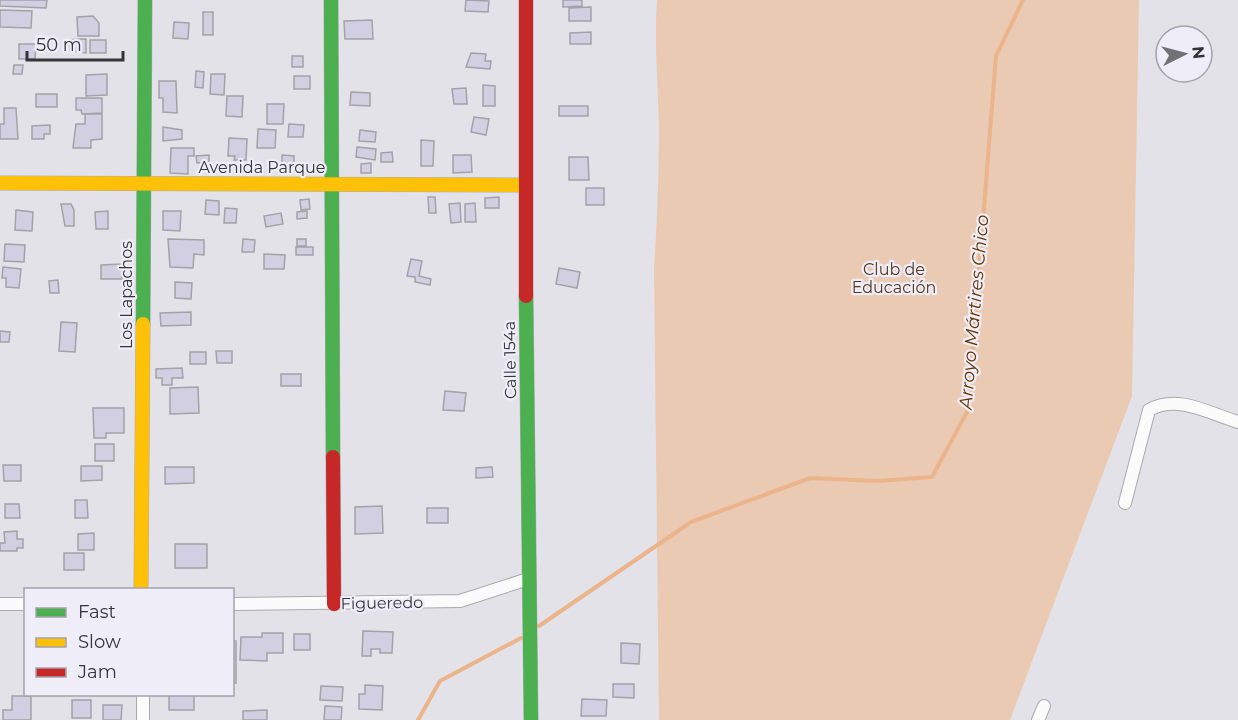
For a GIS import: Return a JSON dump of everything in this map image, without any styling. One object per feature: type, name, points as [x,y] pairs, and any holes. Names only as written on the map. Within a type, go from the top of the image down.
[{"type":"street","name":"Los Lapachos","points":[[141,588],[145,0]]},
{"type":"street","points":[[331,0],[334,604]]},
{"type":"street","name":"Calle 154a","points":[[526,0],[525,185],[531,720]]},
{"type":"street","name":"Avenida Parque","points":[[0,183],[525,185]]},
{"type":"street","points":[[1125,503],[1149,410],[1163,402],[1176,402],[1238,422]]},
{"type":"street","name":"Figueredo","points":[[234,604],[460,601],[528,579]]},
{"type":"street","points":[[0,604],[24,604]]},
{"type":"street","points":[[142,696],[143,720]]},
{"type":"street","points":[[1038,720],[1044,706]]},
{"type":"green space","name":"Club de Educación","points":[[657,0],[1139,0],[1132,396],[1010,720],[659,720],[654,270],[659,146]]},
{"type":"building","points":[[0,0],[47,0],[46,8],[0,6]]},
{"type":"building","points":[[466,0],[489,1],[488,12],[465,11]]},
{"type":"building","points":[[563,0],[582,0],[582,6],[563,7]]},
{"type":"building","points":[[591,7],[591,21],[569,21],[569,8]]},
{"type":"building","points":[[0,10],[32,11],[31,28],[0,27]]},
{"type":"building","points":[[203,12],[213,12],[213,35],[203,35]]},
{"type":"building","points":[[93,16],[99,23],[99,36],[78,36],[77,17]]},
{"type":"building","points":[[372,20],[373,39],[345,39],[344,21]]},
{"type":"building","points":[[174,22],[189,23],[188,39],[173,38]]},
{"type":"building","points":[[591,32],[591,44],[570,44],[570,33]]},
{"type":"building","points":[[86,39],[86,53],[70,51],[70,40]]},
{"type":"building","points":[[90,40],[106,40],[106,53],[90,53]]},
{"type":"building","points":[[19,44],[36,44],[35,59],[19,59]]},
{"type":"building","points":[[471,53],[486,54],[485,61],[491,61],[490,69],[466,67]]},
{"type":"building","points":[[292,56],[303,56],[303,67],[292,67]]},
{"type":"building","points":[[14,65],[23,65],[22,74],[13,74]]},
{"type":"building","points":[[196,71],[204,72],[203,88],[195,87]]},
{"type":"building","points":[[107,74],[107,95],[86,96],[86,75]]},
{"type":"building","points":[[211,74],[225,74],[224,95],[210,94]]},
{"type":"building","points":[[294,76],[310,76],[310,89],[294,89]]},
{"type":"building","points":[[159,81],[176,81],[177,113],[163,112],[163,98],[159,98]]},
{"type":"building","points":[[483,85],[495,86],[495,106],[483,106]]},
{"type":"building","points":[[466,88],[467,104],[454,104],[452,89]]},
{"type":"building","points":[[351,92],[370,93],[370,106],[350,105]]},
{"type":"building","points":[[36,94],[57,94],[57,107],[36,107]]},
{"type":"building","points":[[227,96],[243,96],[242,117],[226,116]]},
{"type":"building","points":[[76,98],[102,98],[102,113],[82,114],[81,110],[76,110]]},
{"type":"building","points":[[267,104],[284,104],[283,124],[267,124]]},
{"type":"building","points":[[559,106],[588,106],[588,116],[559,116]]},
{"type":"building","points":[[4,108],[16,108],[18,139],[0,139],[0,124],[4,124]]},
{"type":"building","points":[[85,114],[102,114],[102,139],[91,140],[91,148],[73,148],[76,124],[85,124]]},
{"type":"building","points":[[474,117],[489,119],[486,135],[471,132]]},
{"type":"building","points":[[289,124],[304,125],[303,137],[288,137]]},
{"type":"building","points":[[50,125],[50,134],[44,134],[44,139],[32,139],[32,126]]},
{"type":"building","points":[[163,127],[182,130],[182,139],[163,141]]},
{"type":"building","points":[[258,129],[276,130],[275,148],[257,148]]},
{"type":"building","points":[[360,130],[376,132],[375,142],[359,141]]},
{"type":"building","points":[[229,138],[247,139],[246,160],[234,160],[235,156],[228,156]]},
{"type":"building","points":[[421,140],[434,141],[433,166],[421,166]]},
{"type":"building","points":[[357,147],[376,149],[375,160],[356,157]]},
{"type":"building","points":[[171,148],[194,148],[194,156],[188,156],[188,174],[170,173]]},
{"type":"building","points":[[392,152],[393,162],[381,162],[381,153]]},
{"type":"building","points":[[209,155],[209,162],[197,163],[196,156]]},
{"type":"building","points":[[282,155],[294,156],[294,166],[282,165]]},
{"type":"building","points":[[453,155],[471,155],[472,172],[453,173]]},
{"type":"building","points":[[569,157],[588,157],[589,180],[569,180]]},
{"type":"building","points":[[371,163],[371,173],[361,173],[361,164]]},
{"type":"building","points":[[586,188],[604,188],[604,205],[586,205]]},
{"type":"building","points":[[428,197],[435,197],[436,213],[429,213]]},
{"type":"building","points":[[499,197],[499,208],[485,208],[485,198]]},
{"type":"building","points":[[309,199],[310,209],[301,210],[300,200]]},
{"type":"building","points":[[206,200],[219,201],[219,215],[205,214]]},
{"type":"building","points":[[460,203],[461,222],[451,223],[449,204]]},
{"type":"building","points":[[475,203],[476,222],[465,222],[465,204]]},
{"type":"building","points":[[61,204],[71,204],[74,210],[74,226],[65,226]]},
{"type":"building","points":[[225,208],[237,209],[236,223],[224,223]]},
{"type":"building","points":[[16,210],[33,212],[32,231],[15,230]]},
{"type":"building","points":[[108,211],[108,229],[96,229],[95,212]]},
{"type":"building","points":[[163,211],[181,211],[180,231],[163,230]]},
{"type":"building","points":[[307,211],[307,218],[297,219],[297,212]]},
{"type":"building","points":[[281,213],[283,224],[266,227],[264,216]]},
{"type":"building","points":[[168,239],[204,240],[204,255],[194,254],[193,268],[170,267]]},
{"type":"building","points":[[243,239],[255,240],[254,252],[242,252]]},
{"type":"building","points":[[297,239],[306,239],[306,246],[297,246]]},
{"type":"building","points":[[5,244],[25,245],[24,262],[4,261]]},
{"type":"building","points":[[296,247],[313,247],[313,255],[296,255]]},
{"type":"building","points":[[264,254],[285,255],[284,269],[264,269]]},
{"type":"building","points":[[411,259],[422,261],[419,276],[431,279],[430,285],[415,282],[415,277],[407,276]]},
{"type":"building","points":[[122,264],[122,279],[101,279],[101,265]]},
{"type":"building","points":[[3,267],[21,269],[19,288],[6,287],[6,278],[2,278]]},
{"type":"building","points":[[559,268],[580,272],[577,288],[556,284]]},
{"type":"building","points":[[58,280],[59,293],[50,293],[49,281]]},
{"type":"building","points":[[175,282],[192,283],[191,299],[175,298]]},
{"type":"building","points":[[191,312],[191,325],[161,326],[160,313]]},
{"type":"building","points":[[61,322],[77,323],[75,352],[59,351]]},
{"type":"building","points":[[0,331],[10,332],[9,342],[0,342]]},
{"type":"building","points":[[216,351],[232,351],[232,363],[217,363]]},
{"type":"building","points":[[190,352],[206,352],[206,364],[190,364]]},
{"type":"building","points":[[182,368],[183,378],[172,378],[172,385],[162,385],[162,378],[156,378],[156,369]]},
{"type":"building","points":[[281,374],[301,374],[301,386],[281,386]]},
{"type":"building","points":[[198,387],[199,413],[170,414],[170,388]]},
{"type":"building","points":[[445,391],[466,393],[464,411],[443,410]]},
{"type":"building","points":[[93,408],[124,408],[124,433],[106,433],[106,438],[94,438]]},
{"type":"building","points":[[95,444],[114,444],[114,461],[95,461]]},
{"type":"building","points":[[3,465],[21,465],[21,481],[4,481]]},
{"type":"building","points":[[81,466],[102,466],[102,480],[81,481]]},
{"type":"building","points":[[165,467],[194,467],[194,483],[165,484]]},
{"type":"building","points":[[492,467],[493,477],[476,478],[476,468]]},
{"type":"building","points":[[75,500],[87,500],[88,518],[75,518]]},
{"type":"building","points":[[5,504],[19,504],[20,518],[5,518]]},
{"type":"building","points":[[382,506],[383,533],[355,534],[355,507]]},
{"type":"building","points":[[427,508],[448,508],[448,523],[427,523]]},
{"type":"building","points":[[17,531],[17,539],[23,539],[23,548],[17,548],[17,551],[0,551],[0,543],[5,543],[4,532]]},
{"type":"building","points":[[94,533],[94,550],[78,550],[78,534]]},
{"type":"building","points":[[175,544],[207,544],[207,568],[175,568]]},
{"type":"building","points":[[64,553],[84,553],[84,570],[64,570]]},
{"type":"building","points":[[363,631],[393,632],[392,653],[380,653],[380,649],[371,649],[371,656],[362,656]]},
{"type":"building","points":[[262,633],[283,633],[283,653],[267,653],[267,661],[240,660],[241,637],[262,637]]},
{"type":"building","points":[[294,634],[310,634],[310,650],[294,650]]},
{"type":"building","points":[[234,641],[236,641],[236,683],[234,683]]},
{"type":"building","points":[[621,643],[640,644],[639,664],[621,663]]},
{"type":"building","points":[[613,684],[634,684],[634,698],[613,697]]},
{"type":"building","points":[[365,685],[383,686],[382,710],[359,709],[359,694],[365,694]]},
{"type":"building","points":[[321,686],[343,687],[342,701],[320,700]]},
{"type":"building","points":[[12,696],[31,696],[31,720],[3,720],[3,710],[12,710]]},
{"type":"building","points":[[169,696],[194,696],[194,710],[169,710]]},
{"type":"building","points":[[582,699],[607,700],[606,716],[581,716]]},
{"type":"building","points":[[72,700],[91,700],[91,718],[72,718]]},
{"type":"building","points":[[103,705],[122,705],[121,720],[103,720]]},
{"type":"building","points":[[325,706],[342,707],[341,720],[324,720]]},
{"type":"building","points":[[267,710],[267,720],[243,720],[243,711]]},
{"type":"waterway","name":"Arroyo Mártires Chico","points":[[539,626],[691,522],[810,478],[878,481],[932,477],[968,410],[996,56],[1023,0]]},
{"type":"waterway","name":"Arroyo Mártires Chico","points":[[418,720],[440,681],[521,638]]},
{"type":"traffic: fast","points":[[143,324],[145,0]]},
{"type":"traffic: fast","points":[[331,0],[333,457]]},
{"type":"traffic: fast","points":[[526,296],[531,720]]},
{"type":"traffic: slow","points":[[0,183],[525,185]]},
{"type":"traffic: slow","points":[[141,588],[143,324]]},
{"type":"traffic: jam","points":[[526,0],[526,296]]},
{"type":"traffic: jam","points":[[333,457],[334,604]]}]
